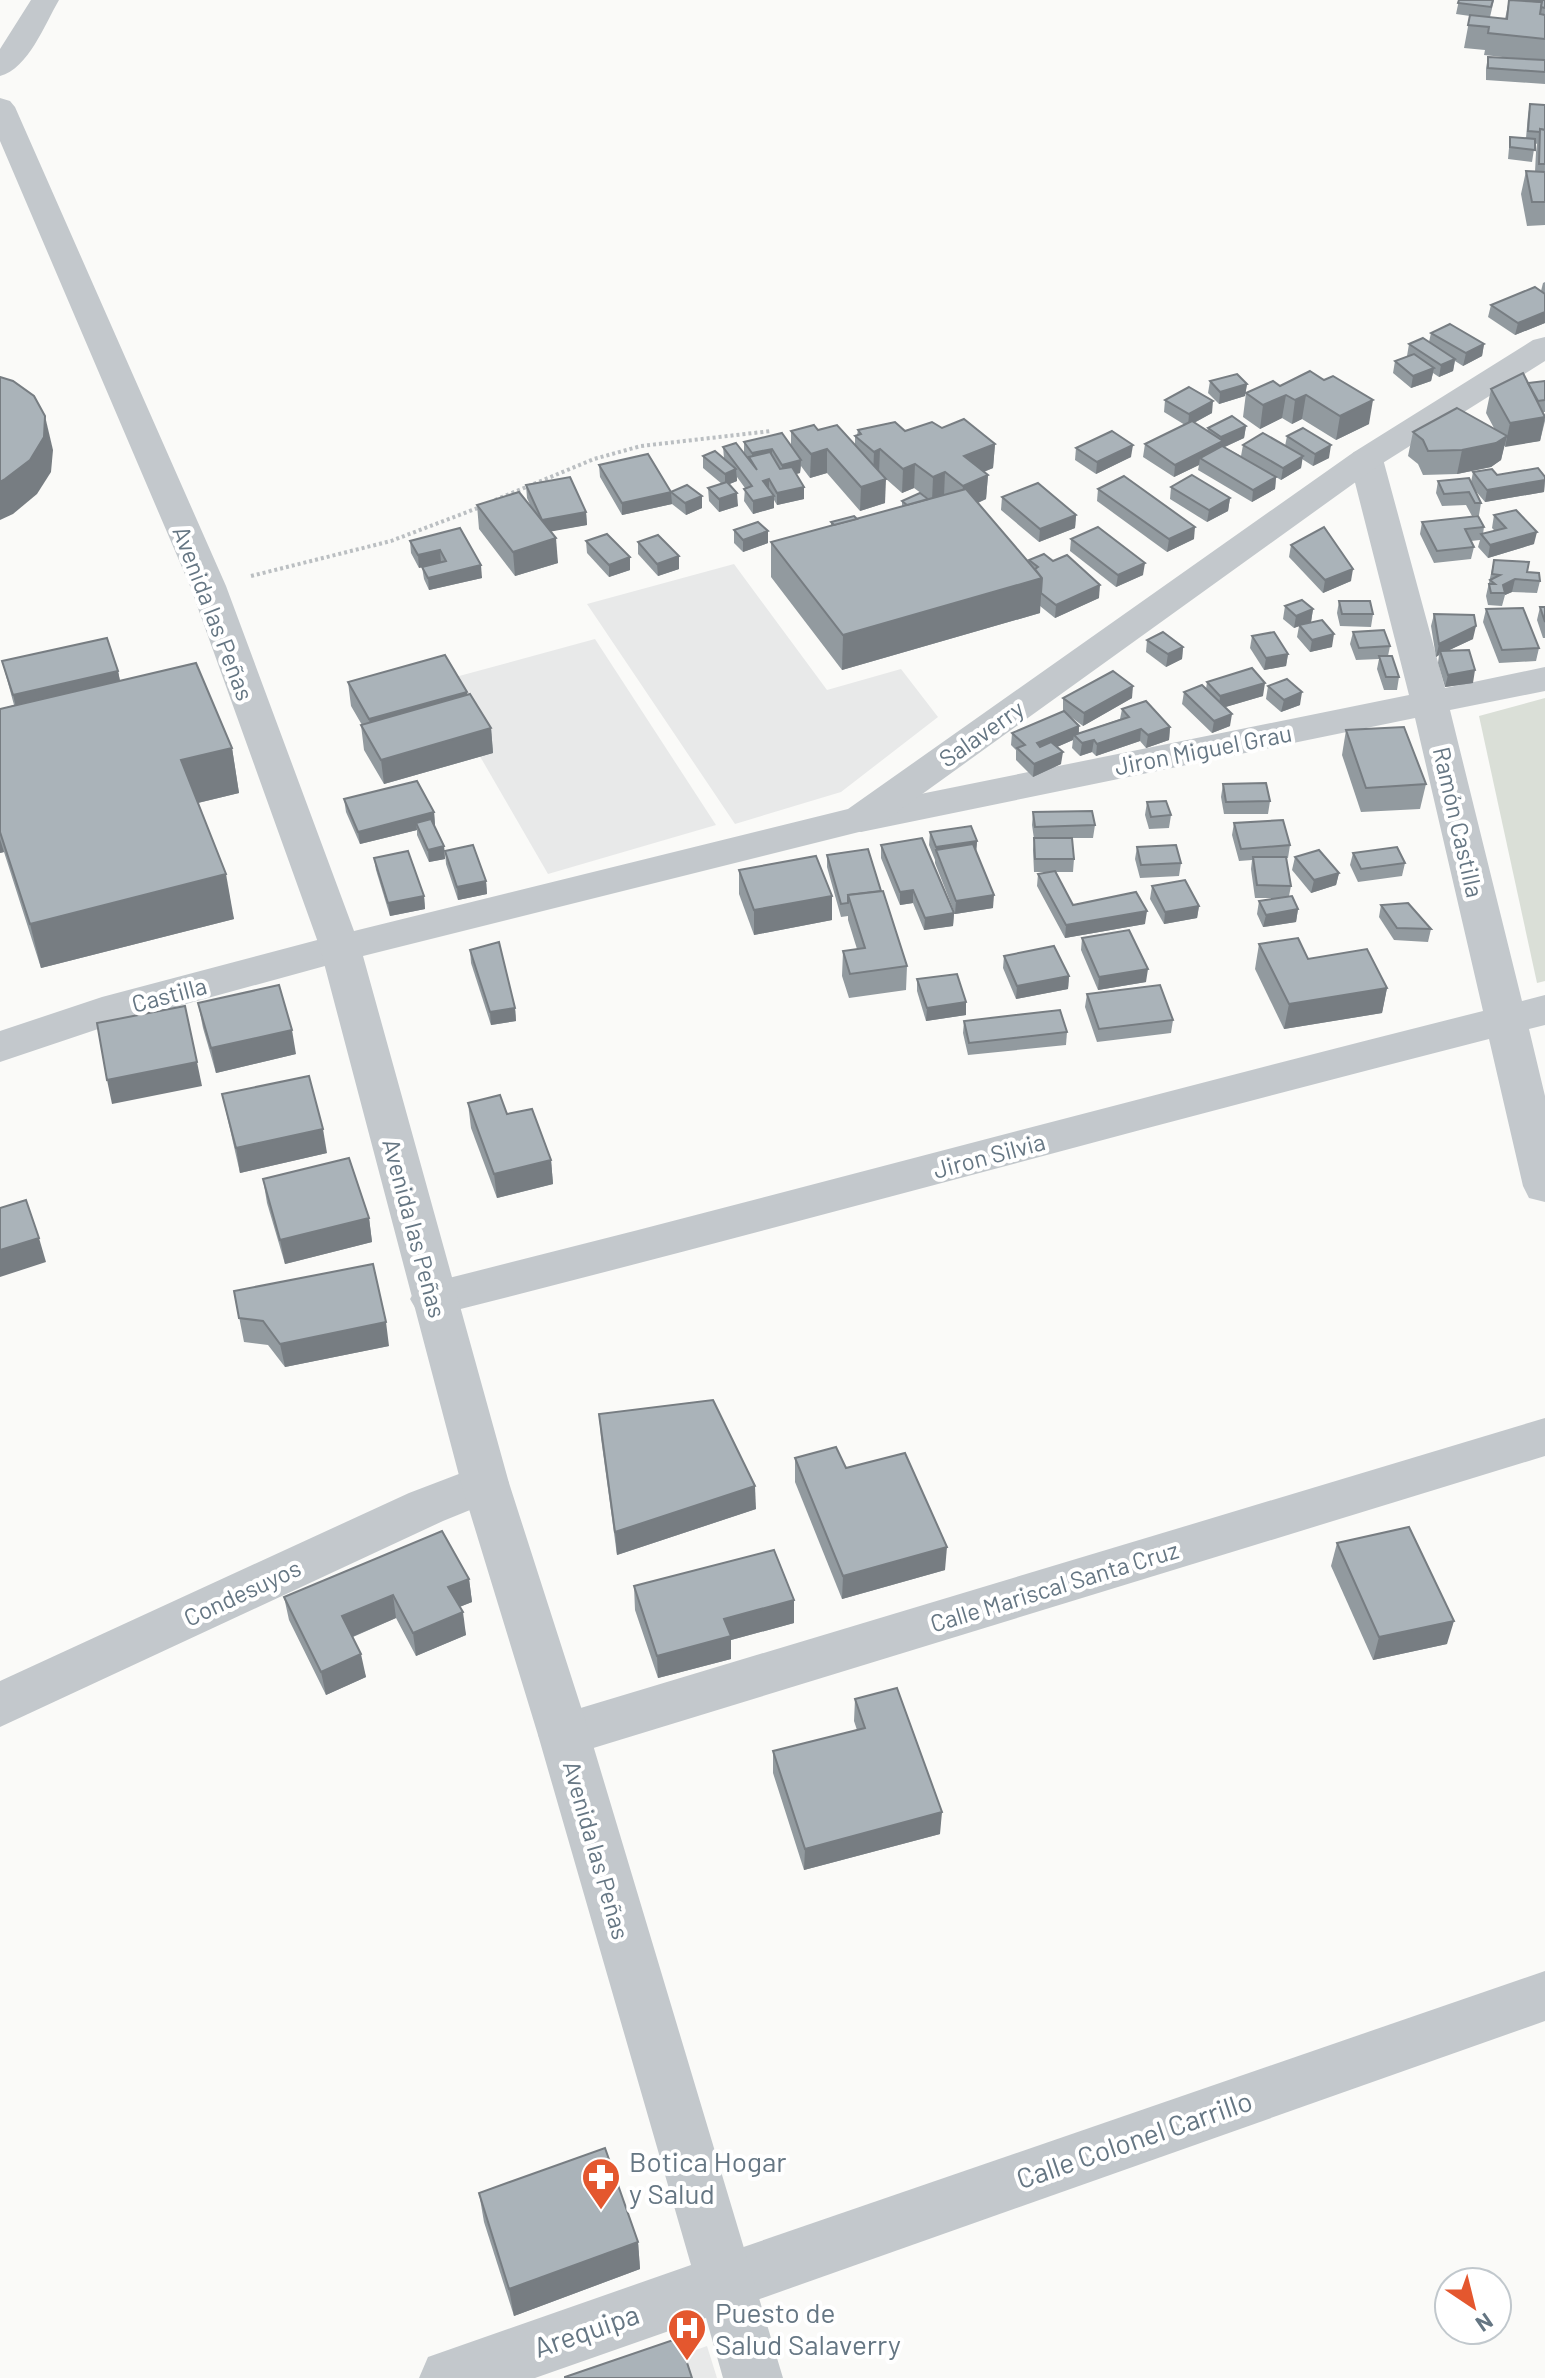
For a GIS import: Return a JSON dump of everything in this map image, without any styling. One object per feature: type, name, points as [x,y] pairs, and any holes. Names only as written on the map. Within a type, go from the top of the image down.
[{"type":"street","points":[[0,67],[20,43],[45,0]]},
{"type":"street","name":"Avenida las Peñas","points":[[0,107],[208,586],[340,948],[485,1483],[564,1735],[753,2378]]},
{"type":"street","name":"Salaverry","points":[[340,948],[861,819],[1366,459],[1545,347]]},
{"type":"street","name":"Ramón Castilla","points":[[1366,459],[1430,703],[1525,1015],[1545,1186]]},
{"type":"street","name":"Jiron Miguel Grau","points":[[861,819],[1545,679]]},
{"type":"street","name":"Castilla","points":[[0,1047],[102,1012],[340,948]]},
{"type":"street","name":"Jiron Silvia","points":[[433,1299],[740,1222],[1214,1094],[1525,1015]]},
{"type":"street","name":"Calle Mariscal Santa Cruz","points":[[564,1735],[1545,1437]]},
{"type":"street","name":"Condesuyos","points":[[0,1705],[426,1507],[485,1483]]},
{"type":"street","name":"Calle Colonel Carrillo","points":[[723,2283],[1545,1996]]},
{"type":"street","name":"Arequipa","points":[[449,2378],[723,2283]]},
{"type":"path","points":[[208,586],[421,532],[594,459],[618,452],[641,446],[771,431]]},
{"type":"shaded area","points":[[734,564],[827,690],[901,669],[938,717],[841,792],[735,824],[587,604]]},
{"type":"shaded area","points":[[595,639],[716,825],[548,874],[437,682]]},
{"type":"shaded area","points":[[1545,698],[1545,981],[1537,983],[1479,716]]},
{"type":"shaded area","name":"Puesto de Salud Salaverry","points":[[707,2346],[717,2378],[617,2378]]},
{"type":"building","points":[[1459,0],[1493,0],[1491,7],[1458,3]]},
{"type":"building","points":[[1509,0],[1542,2],[1540,14],[1545,15],[1545,39],[1488,33],[1489,27],[1468,25],[1470,15],[1507,19]]},
{"type":"building","points":[[1522,0],[1545,0],[1545,8],[1541,7],[1542,2]]},
{"type":"building","points":[[1488,57],[1545,60],[1545,72],[1488,68]]},
{"type":"building","points":[[1530,104],[1545,105],[1545,130],[1528,131]]},
{"type":"building","points":[[1540,129],[1545,130],[1545,164],[1539,164]]},
{"type":"building","points":[[1510,137],[1535,139],[1535,150],[1510,147]]},
{"type":"building","points":[[1526,171],[1545,172],[1545,202],[1532,202]]},
{"type":"building","points":[[1535,287],[1545,294],[1545,312],[1518,323],[1491,305]]},
{"type":"building","points":[[1450,324],[1484,344],[1466,353],[1431,333]]},
{"type":"building","points":[[1423,338],[1455,359],[1441,365],[1409,344]]},
{"type":"building","points":[[1414,354],[1434,368],[1413,376],[1395,361]]},
{"type":"building","points":[[1310,371],[1324,380],[1333,376],[1373,400],[1340,416],[1306,395],[1295,400],[1286,395],[1263,405],[1246,393],[1273,381],[1280,386]]},
{"type":"building","points":[[1523,373],[1545,417],[1510,423],[1491,389]]},
{"type":"building","points":[[1237,374],[1247,384],[1220,392],[1210,381]]},
{"type":"building","points":[[0,377],[13,381],[34,396],[45,416],[44,437],[30,460],[0,482]]},
{"type":"building","points":[[1545,381],[1545,400],[1538,401],[1528,383]]},
{"type":"building","points":[[1189,387],[1213,401],[1189,414],[1165,400]]},
{"type":"building","points":[[1457,408],[1507,436],[1496,443],[1462,450],[1428,451],[1423,440],[1413,432]]},
{"type":"building","points":[[1232,416],[1246,426],[1221,437],[1208,428]]},
{"type":"building","points":[[964,419],[995,444],[964,456],[988,475],[963,486],[945,472],[933,477],[915,464],[903,469],[880,449],[874,452],[855,436],[861,434],[858,430],[895,422],[905,431],[932,422],[942,428]]},
{"type":"building","points":[[1192,421],[1223,441],[1175,465],[1145,444]]},
{"type":"building","points":[[814,425],[818,430],[837,425],[886,479],[861,487],[827,449],[811,454],[791,431]]},
{"type":"building","points":[[1303,428],[1331,445],[1315,454],[1287,436]]},
{"type":"building","points":[[1112,431],[1133,445],[1097,462],[1076,448]]},
{"type":"building","points":[[782,433],[801,460],[782,465],[772,449],[752,453],[744,442]]},
{"type":"building","points":[[1263,433],[1303,456],[1283,468],[1243,445]]},
{"type":"building","points":[[736,443],[757,470],[749,457],[770,452],[780,469],[792,467],[804,487],[777,493],[769,479],[763,481],[774,496],[753,501],[744,489],[752,486],[723,447]]},
{"type":"building","points":[[1222,446],[1276,477],[1253,490],[1200,458]]},
{"type":"building","points":[[715,451],[736,469],[725,474],[703,456]]},
{"type":"building","points":[[648,454],[671,492],[622,503],[599,465]]},
{"type":"building","points":[[1538,468],[1545,480],[1487,490],[1473,472],[1492,469],[1497,475]]},
{"type":"building","points":[[1192,475],[1230,498],[1209,510],[1171,487]]},
{"type":"building","points":[[1124,476],[1195,527],[1169,539],[1098,489]]},
{"type":"building","points":[[570,477],[586,512],[542,520],[526,485]]},
{"type":"building","points":[[1469,478],[1481,503],[1475,503],[1469,492],[1444,494],[1438,481]]},
{"type":"building","points":[[727,482],[737,493],[719,499],[708,488]]},
{"type":"building","points":[[1038,483],[1076,515],[1040,529],[1002,497]]},
{"type":"building","points":[[687,485],[702,496],[685,503],[671,492]]},
{"type":"building","points":[[966,489],[1042,578],[843,635],[771,542]]},
{"type":"building","points":[[519,492],[556,538],[513,552],[477,505]]},
{"type":"building","points":[[920,493],[928,499],[907,505],[902,501]]},
{"type":"building","points":[[1516,510],[1537,532],[1490,545],[1481,534],[1506,528],[1494,515]]},
{"type":"building","points":[[854,516],[857,519],[834,525],[831,522]]},
{"type":"building","points":[[1478,516],[1484,527],[1465,529],[1474,547],[1437,551],[1422,522]]},
{"type":"building","points":[[758,522],[768,531],[743,540],[734,530]]},
{"type":"building","points":[[1098,527],[1145,563],[1118,575],[1071,539]]},
{"type":"building","points":[[1324,527],[1353,569],[1325,580],[1291,545]]},
{"type":"building","points":[[460,528],[481,565],[428,578],[422,567],[446,561],[440,550],[418,555],[410,541]]},
{"type":"building","points":[[607,534],[630,557],[609,565],[586,541]]},
{"type":"building","points":[[658,535],[679,556],[657,564],[638,542]]},
{"type":"building","points":[[1044,554],[1053,561],[1067,555],[1100,585],[1056,605],[1041,593],[1042,578],[1035,569],[1038,567],[1029,560]]},
{"type":"building","points":[[1494,560],[1529,562],[1527,572],[1539,573],[1540,581],[1515,579],[1503,585],[1505,593],[1491,593],[1489,584],[1495,584],[1490,580],[1500,575],[1492,574]]},
{"type":"building","points":[[1302,600],[1313,609],[1296,616],[1285,606]]},
{"type":"building","points":[[1339,601],[1370,601],[1373,614],[1342,614]]},
{"type":"building","points":[[1523,608],[1539,648],[1502,650],[1486,609]]},
{"type":"building","points":[[1434,614],[1474,615],[1476,626],[1439,644]]},
{"type":"building","points":[[1322,620],[1334,634],[1312,640],[1299,625]]},
{"type":"building","points":[[1384,630],[1390,646],[1359,648],[1353,632]]},
{"type":"building","points":[[1163,632],[1183,647],[1168,654],[1147,640]]},
{"type":"building","points":[[1274,632],[1288,654],[1266,658],[1252,636]]},
{"type":"building","points":[[107,638],[118,671],[13,695],[2,661]]},
{"type":"building","points":[[1469,650],[1475,670],[1448,675],[1440,651]]},
{"type":"building","points":[[445,655],[467,692],[369,719],[348,682]]},
{"type":"building","points":[[1379,656],[1392,656],[1399,677],[1386,677]]},
{"type":"building","points":[[196,663],[232,748],[181,760],[226,874],[30,924],[0,832],[0,709]]},
{"type":"building","points":[[1252,668],[1265,683],[1220,696],[1207,682]]},
{"type":"building","points":[[1113,671],[1133,686],[1084,713],[1063,698]]},
{"type":"building","points":[[1287,679],[1302,692],[1284,700],[1268,686]]},
{"type":"building","points":[[1202,685],[1232,714],[1214,721],[1184,692]]},
{"type":"building","points":[[470,694],[491,728],[381,760],[361,725]]},
{"type":"building","points":[[1146,701],[1170,727],[1148,735],[1141,729],[1097,744],[1094,740],[1082,743],[1074,735],[1129,717],[1122,709]]},
{"type":"building","points":[[1064,711],[1079,726],[1037,743],[1040,747],[1051,742],[1063,752],[1034,764],[1017,748],[1025,745],[1012,733]]},
{"type":"building","points":[[1404,727],[1426,784],[1366,788],[1346,730]]},
{"type":"building","points":[[417,781],[434,812],[358,832],[344,799]]},
{"type":"building","points":[[1266,783],[1270,801],[1226,802],[1223,784]]},
{"type":"building","points":[[1166,801],[1171,815],[1151,817],[1147,802]]},
{"type":"building","points":[[1092,811],[1095,825],[1035,827],[1033,812]]},
{"type":"building","points":[[431,819],[444,846],[428,850],[416,823]]},
{"type":"building","points":[[1283,820],[1290,845],[1241,849],[1234,823]]},
{"type":"building","points":[[971,826],[977,841],[936,847],[930,832]]},
{"type":"building","points":[[922,838],[954,913],[925,918],[913,890],[900,892],[881,845]]},
{"type":"building","points":[[1034,838],[1072,838],[1074,859],[1035,859]]},
{"type":"building","points":[[973,844],[994,895],[956,901],[936,850]]},
{"type":"building","points":[[473,845],[486,881],[457,887],[445,851]]},
{"type":"building","points":[[1176,845],[1181,863],[1141,865],[1137,847]]},
{"type":"building","points":[[1397,847],[1405,863],[1361,869],[1353,853]]},
{"type":"building","points":[[868,849],[881,891],[848,895],[848,903],[841,904],[827,855]]},
{"type":"building","points":[[1319,850],[1339,873],[1314,880],[1295,857]]},
{"type":"building","points":[[408,851],[424,896],[388,903],[374,858]]},
{"type":"building","points":[[816,856],[832,896],[754,910],[739,870]]},
{"type":"building","points":[[1253,857],[1286,857],[1291,886],[1257,885]]},
{"type":"building","points":[[1055,871],[1073,905],[1136,892],[1147,911],[1066,925],[1038,874]]},
{"type":"building","points":[[1185,880],[1199,906],[1165,912],[1152,886]]},
{"type":"building","points":[[883,891],[907,966],[850,974],[843,951],[865,948],[848,895]]},
{"type":"building","points":[[1292,896],[1298,909],[1266,915],[1259,901]]},
{"type":"building","points":[[1408,903],[1431,929],[1397,928],[1381,905]]},
{"type":"building","points":[[1129,930],[1148,969],[1099,977],[1082,938]]},
{"type":"building","points":[[1298,938],[1308,959],[1367,949],[1387,988],[1289,1004],[1259,944]]},
{"type":"building","points":[[499,942],[515,1008],[490,1012],[470,950]]},
{"type":"building","points":[[1054,946],[1069,976],[1017,986],[1004,956]]},
{"type":"building","points":[[957,974],[966,1002],[927,1008],[917,979]]},
{"type":"building","points":[[279,985],[292,1030],[211,1048],[198,1003]]},
{"type":"building","points":[[1160,985],[1173,1020],[1099,1029],[1087,994]]},
{"type":"building","points":[[185,1006],[197,1062],[107,1080],[97,1023]]},
{"type":"building","points":[[1060,1010],[1067,1032],[969,1043],[964,1021]]},
{"type":"building","points":[[309,1076],[323,1129],[236,1148],[222,1094]]},
{"type":"building","points":[[500,1095],[507,1114],[532,1109],[551,1160],[494,1174],[468,1103]]},
{"type":"building","points":[[349,1158],[369,1218],[280,1240],[263,1179]]},
{"type":"building","points":[[26,1200],[39,1238],[0,1250],[0,1208]]},
{"type":"building","points":[[373,1264],[386,1322],[280,1344],[263,1321],[239,1318],[234,1291]]},
{"type":"building","points":[[713,1400],[755,1486],[615,1532],[599,1414]]},
{"type":"building","points":[[836,1447],[846,1468],[905,1453],[947,1547],[843,1576],[795,1458]]},
{"type":"building","points":[[1409,1527],[1454,1621],[1379,1637],[1337,1543]]},
{"type":"building","points":[[442,1531],[469,1579],[448,1587],[463,1612],[413,1633],[393,1595],[342,1616],[361,1654],[321,1672],[284,1597]]},
{"type":"building","points":[[774,1550],[794,1600],[724,1619],[731,1636],[657,1656],[634,1586]]},
{"type":"building","points":[[897,1688],[942,1812],[805,1849],[773,1751],[865,1728],[855,1699]]},
{"type":"building","points":[[605,2148],[638,2242],[509,2289],[479,2193]]},
{"type":"building","points":[[679,2338],[692,2378],[565,2378],[565,2377]]},
{"type":"place","name":"Botica Hogar y Salud","points":[[601,2211]]},
{"type":"place","name":"Puesto de Salud Salaverry","points":[[687,2362]]}]
